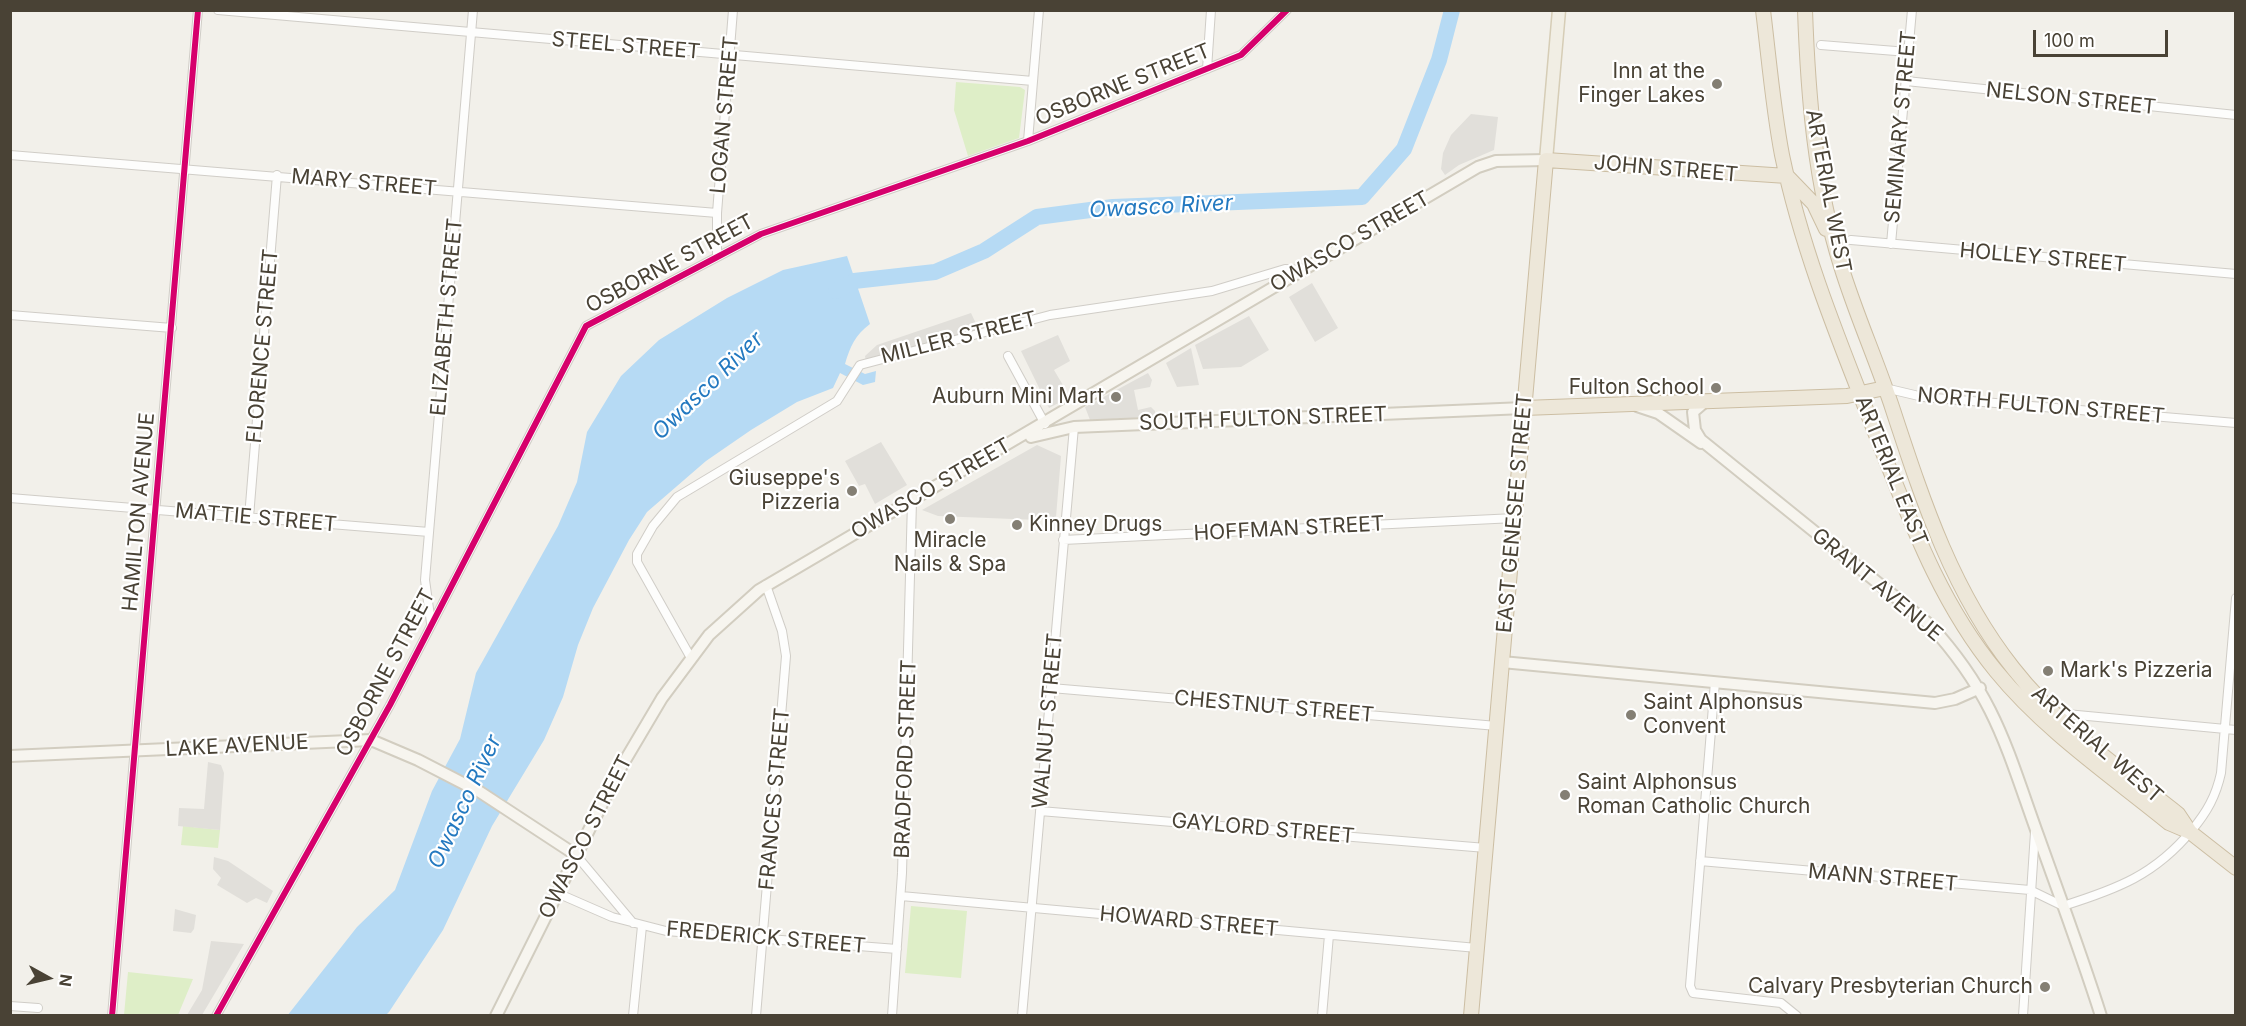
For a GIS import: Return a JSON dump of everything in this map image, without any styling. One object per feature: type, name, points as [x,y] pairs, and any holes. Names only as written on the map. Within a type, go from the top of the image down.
[{"type":"highway","name":"ARTERIAL EAST","points":[[1763,10],[1787,176],[1812,265],[1860,393],[1929,564],[1945,597],[1977,648],[2018,696],[2050,726],[2169,823],[2190,832]]},
{"type":"highway","name":"ARTERIAL WEST","points":[[1805,10],[1811,113],[1833,239],[1865,337],[1937,539],[1966,600],[2014,670],[2055,713],[2178,814],[2190,832]]},
{"type":"highway","name":"JOHN STREET","points":[[1546,160],[1787,176]]},
{"type":"highway","name":"EAST GENESEE STREET","points":[[1471,1016],[1546,160]]},
{"type":"highway","points":[[1787,176],[1814,204],[1833,239]]},
{"type":"highway","name":"NORTH FULTON STREET","points":[[1524,408],[1847,396],[1885,388]]},
{"type":"highway","points":[[2190,832],[2235,868]]},
{"type":"main road","name":"EAST GENESEE STREET","points":[[1546,160],[1559,10]]},
{"type":"main road","name":"OWASCO STREET","points":[[496,1016],[576,855],[633,746],[662,698],[709,635],[766,585],[1006,447],[1478,167],[1496,161],[1546,160]]},
{"type":"main road","points":[[1707,400],[1693,412],[1693,420],[1695,430],[1709,447]]},
{"type":"main road","points":[[1623,404],[1658,413],[1709,447]]},
{"type":"main road","name":"SOUTH FULTON STREET","points":[[1006,447],[1053,430],[1074,427],[1524,408]]},
{"type":"main road","points":[[1067,411],[1074,427]]},
{"type":"main road","name":"GRANT AVENUE","points":[[1709,447],[1930,625],[1956,653],[1980,688],[2007,743],[2035,828]]},
{"type":"main road","points":[[1502,662],[1935,703],[1955,699],[1980,688]]},
{"type":"main road","name":"LAKE AVENUE","points":[[10,756],[371,740],[418,760],[480,792],[525,819],[576,855]]},
{"type":"main road","points":[[2035,828],[2101,1016]]},
{"type":"street","name":"HAMILTON AVENUE","points":[[112,1016],[198,10]]},
{"type":"street","name":"STEEL STREET","points":[[218,10],[1033,81]]},
{"type":"street","name":"ELIZABETH STREET","points":[[432,622],[425,580],[473,10]]},
{"type":"street","name":"LOGAN STREET","points":[[717,256],[717,213],[733,10]]},
{"type":"street","points":[[1028,141],[1039,10]]},
{"type":"street","points":[[1207,69],[1211,10]]},
{"type":"street","name":"OSBORNE STREET","points":[[216,1016],[371,740],[586,326],[717,256],[797,219],[1028,141],[1245,53],[1287,10]]},
{"type":"street","name":"SEMINARY STREET","points":[[1891,244],[1912,10]]},
{"type":"street","points":[[1821,45],[1908,52]]},
{"type":"street","name":"NELSON STREET","points":[[1906,81],[2235,115]]},
{"type":"street","name":"MARY STREET","points":[[10,155],[171,169],[186,168],[277,175],[717,213]]},
{"type":"street","name":"FLORENCE STREET","points":[[249,517],[277,175]]},
{"type":"street","name":"HOLLEY STREET","points":[[1851,240],[2235,274]]},
{"type":"street","name":"MILLER STREET","points":[[691,658],[637,562],[637,554],[645,540],[662,514],[682,493],[837,401],[849,387],[860,365],[1050,315],[1212,291],[1285,269],[1302,270]]},
{"type":"street","points":[[10,315],[172,328]]},
{"type":"street","points":[[1008,356],[1045,424]]},
{"type":"street","name":"NORTH FULTON STREET","points":[[1885,388],[1923,397],[2235,423]]},
{"type":"street","name":"WALNUT STREET","points":[[1022,1016],[1074,427]]},
{"type":"street","name":"MATTIE STREET","points":[[10,498],[429,532]]},
{"type":"street","name":"BRADFORD STREET","points":[[892,1016],[901,896],[912,501]]},
{"type":"street","name":"HOFFMAN STREET","points":[[1063,540],[1515,518]]},
{"type":"street","name":"FRANCES STREET","points":[[756,1016],[786,656],[782,631],[766,585]]},
{"type":"street","points":[[2063,906],[2123,885],[2146,873],[2171,854],[2213,801],[2221,773],[2235,598]]},
{"type":"street","points":[[1715,682],[1689,986],[1693,993],[1781,1003],[1792,1014]]},
{"type":"street","name":"CHESTNUT STREET","points":[[1051,688],[1497,726]]},
{"type":"street","points":[[2055,713],[2235,730]]},
{"type":"street","name":"GAYLORD STREET","points":[[1040,811],[1486,849]]},
{"type":"street","name":"GRANT AVENUE","points":[[2023,1016],[2035,828]]},
{"type":"street","points":[[576,855],[638,925],[633,1016]]},
{"type":"street","name":"MANN STREET","points":[[1701,861],[2030,891],[2063,906]]},
{"type":"street","name":"FREDERICK STREET","points":[[557,893],[638,925],[666,931],[897,949]]},
{"type":"street","name":"HOWARD STREET","points":[[901,896],[1477,948]]},
{"type":"street","points":[[1322,1016],[1329,935]]},
{"type":"street","points":[[10,1006],[38,1008]]},
{"type":"green space","points":[[956,82],[1020,87],[1025,90],[1019,138],[968,156],[954,110]]},
{"type":"green space","points":[[183,826],[220,830],[218,848],[181,845]]},
{"type":"green space","points":[[911,906],[967,911],[961,978],[905,973]]},
{"type":"green space","points":[[128,972],[193,979],[178,1015],[124,1015]]},
{"type":"shaded area","points":[[1471,114],[1498,117],[1494,150],[1459,165],[1445,175],[1441,169],[1443,153],[1451,135]]},
{"type":"shaded area","points":[[1312,283],[1338,328],[1315,342],[1289,297]]},
{"type":"shaded area","points":[[971,313],[980,332],[990,329],[993,334],[872,366],[866,362],[865,356],[877,345]]},
{"type":"shaded area","points":[[1249,316],[1269,350],[1241,367],[1203,369],[1195,345]]},
{"type":"shaded area","points":[[1058,335],[1070,361],[1054,370],[1070,397],[1049,408],[1021,351]]},
{"type":"shaded area","points":[[1191,348],[1199,385],[1177,387],[1166,363]]},
{"type":"shaded area","points":[[1148,373],[1152,380],[1150,387],[1134,390],[1138,410],[1151,407],[1155,411],[1155,417],[1090,420],[1085,407]]},
{"type":"shaded area","points":[[881,442],[907,485],[875,504],[865,484],[859,486],[845,461]]},
{"type":"shaded area","points":[[1037,445],[1061,456],[1056,517],[1038,520],[938,516],[922,510]]},
{"type":"shaded area","points":[[208,762],[221,765],[224,773],[220,830],[178,826],[179,808],[204,809]]},
{"type":"shaded area","points":[[214,857],[228,861],[273,891],[267,903],[256,898],[247,903],[217,885],[221,878],[213,869]]},
{"type":"shaded area","points":[[175,909],[196,915],[194,929],[191,933],[173,931]]},
{"type":"shaded area","points":[[211,941],[244,944],[202,1015],[187,1015],[202,990]]},
{"type":"water","points":[[847,256],[870,324],[860,332],[845,364],[865,374],[876,371],[875,382],[863,385],[840,373],[833,388],[797,402],[751,430],[706,461],[647,512],[629,540],[593,608],[578,645],[563,697],[544,740],[492,826],[443,930],[389,1012],[385,1016],[287,1016],[357,927],[395,890],[432,791],[460,739],[476,673],[558,526],[577,482],[587,432],[621,376],[659,340],[727,298],[783,270]]},
{"type":"waterway","name":"Owasco River","points":[[836,291],[854,281],[935,272],[984,251],[1037,217],[1113,207],[1362,197],[1404,149],[1439,60],[1452,10]]},
{"type":"cycle path","points":[[112,1016],[198,10]]},
{"type":"cycle path","points":[[216,1016],[390,705],[586,326],[761,234],[1028,141],[1241,55],[1287,10]]},
{"type":"place","name":"Inn at the Finger Lakes","points":[[1717,84]]},
{"type":"place","name":"Fulton School","points":[[1716,388]]},
{"type":"place","name":"Auburn Mini Mart","points":[[1116,397]]},
{"type":"place","name":"Giuseppe's Pizzeria","points":[[852,491]]},
{"type":"place","name":"Miracle Nails & Spa","points":[[950,519]]},
{"type":"place","name":"Kinney Drugs","points":[[1017,525]]},
{"type":"place","name":"Mark's Pizzeria","points":[[2048,671]]},
{"type":"place","name":"Saint Alphonsus Convent","points":[[1631,715]]},
{"type":"place","name":"Saint Alphonsus Roman Catholic Church","points":[[1565,795]]},
{"type":"place","name":"Calvary Presbyterian Church","points":[[2045,987]]}]
